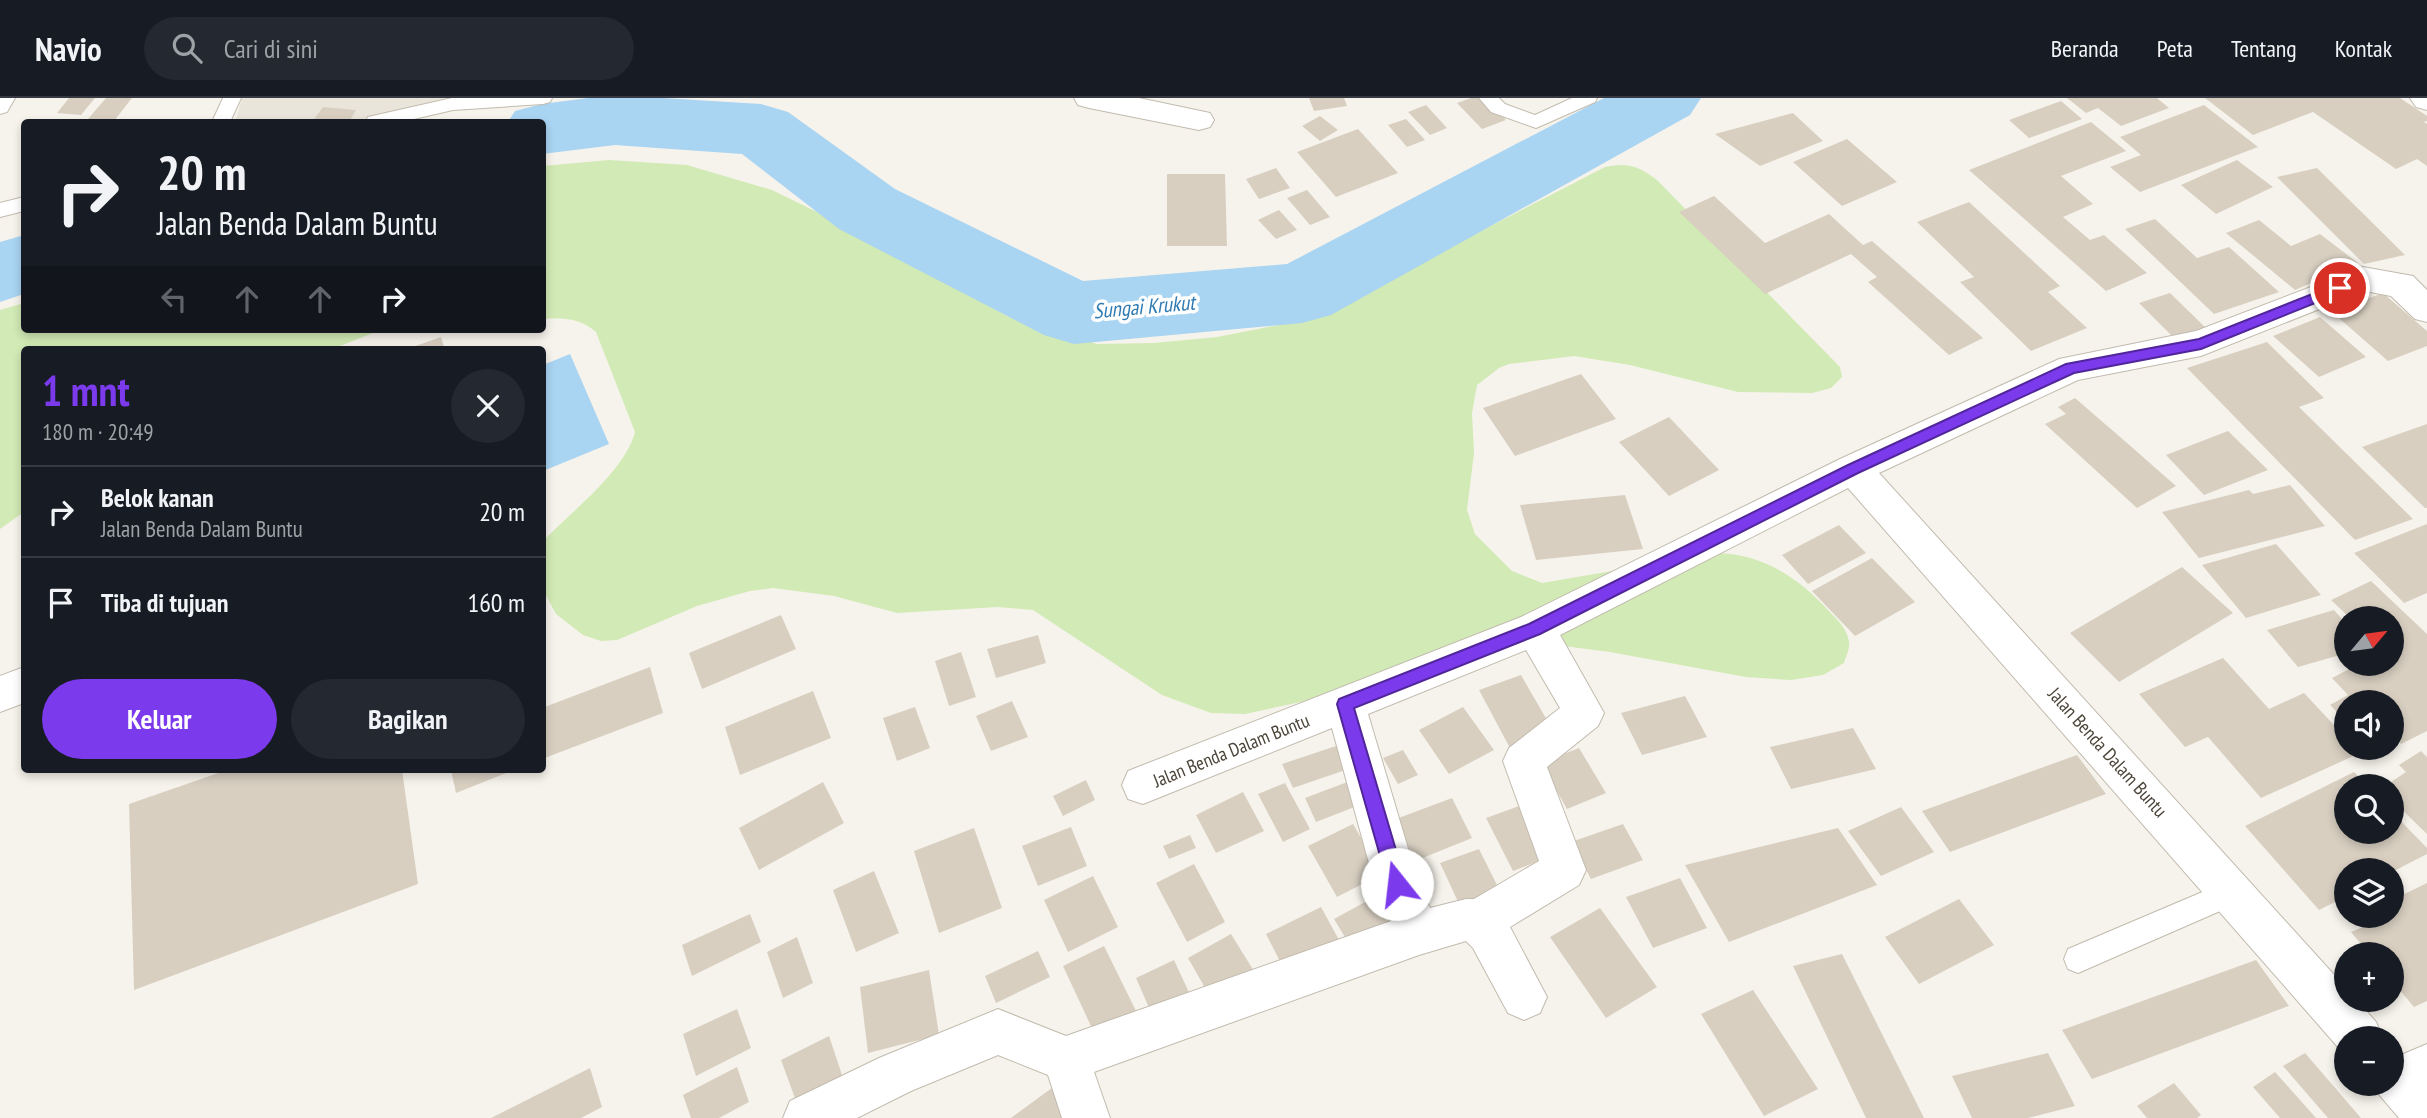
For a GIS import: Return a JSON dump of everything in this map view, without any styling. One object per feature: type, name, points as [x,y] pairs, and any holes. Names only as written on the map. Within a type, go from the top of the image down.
[{"type":"street","points":[[1089,98],[1199,120]]},
{"type":"street","name":"Jalan Benda Dalam Buntu","points":[[1143,785],[1535,629],[1853,469],[2071,368],[2201,344],[2363,279],[2400,285],[2427,310]]},
{"type":"street","name":"Jalan Benda Dalam Buntu","points":[[1853,469],[2233,892],[2350,1026]]},
{"type":"street","points":[[807,1118],[895,1074],[998,1032],[1066,1059],[1419,933],[1466,920],[1478,921],[1564,870],[1524,761],[1584,713],[1535,629]]},
{"type":"street","points":[[0,694],[21,686]]},
{"type":"street","points":[[1345,704],[1397,884],[1419,933]]},
{"type":"street","points":[[1478,921],[1489,933],[1524,997]]},
{"type":"street","points":[[1066,1059],[1086,1118]]},
{"type":"lane","points":[[0,108],[6,98]]},
{"type":"lane","points":[[222,119],[232,98]]},
{"type":"lane","points":[[386,119],[455,101],[543,98]]},
{"type":"lane","points":[[1489,98],[1498,108],[1536,122],[1588,98]]},
{"type":"lane","points":[[0,210],[21,205]]},
{"type":"lane","points":[[2078,959],[2233,892]]},
{"type":"shaded area","points":[[242,98],[448,98],[364,119],[236,119]]},
{"type":"green space","points":[[609,160],[687,165],[772,190],[870,238],[1009,317],[1097,344],[1154,343],[1217,337],[1279,325],[1363,292],[1605,167],[1626,165],[1638,168],[1657,180],[1840,367],[1842,377],[1831,388],[1812,393],[1738,392],[1630,365],[1574,356],[1509,364],[1499,368],[1477,385],[1472,413],[1474,453],[1467,510],[1475,534],[1512,571],[1542,583],[1717,553],[1734,554],[1765,563],[1793,578],[1842,625],[1849,642],[1844,663],[1823,675],[1791,680],[1746,677],[1610,652],[1517,640],[1310,700],[1245,714],[1211,713],[1162,695],[1033,610],[998,607],[897,613],[834,596],[773,588],[750,591],[697,606],[617,640],[601,641],[583,635],[556,614],[546,596],[546,538],[609,476],[629,447],[635,432],[596,332],[571,320],[546,319],[546,166]]},
{"type":"green space","points":[[21,304],[21,333],[373,333],[340,346],[21,346],[21,514],[0,529],[0,310]]},
{"type":"water","points":[[570,354],[609,444],[546,470],[546,364]]},
{"type":"building","points":[[69,98],[95,98],[81,115],[57,113]]},
{"type":"building","points":[[106,98],[132,98],[116,119],[88,119]]},
{"type":"building","points":[[1309,98],[1344,98],[1347,106],[1314,111]]},
{"type":"building","points":[[1471,98],[1484,98],[1506,120],[1482,129],[1457,103]]},
{"type":"building","points":[[2067,98],[2157,98],[2169,108],[2121,126],[2098,108],[2086,113]]},
{"type":"building","points":[[2205,98],[2400,98],[2427,116],[2427,121],[2424,122],[2427,124],[2427,166],[2417,159],[2396,169],[2313,112],[2253,135]]},
{"type":"building","points":[[2061,101],[2082,119],[2029,138],[2009,120]]},
{"type":"building","points":[[1426,105],[1447,128],[1430,135],[1408,112]]},
{"type":"building","points":[[2204,105],[2258,147],[2140,192],[2110,167],[2141,155],[2120,137]]},
{"type":"building","points":[[323,107],[356,110],[351,119],[314,119]]},
{"type":"building","points":[[1793,113],[1823,141],[1760,166],[1715,134]]},
{"type":"building","points":[[1320,116],[1338,130],[1320,141],[1302,126]]},
{"type":"building","points":[[1406,119],[1425,140],[1407,147],[1388,125]]},
{"type":"building","points":[[2091,122],[2126,151],[2061,176],[2093,204],[2063,217],[2090,240],[2104,235],[2147,273],[2106,291],[1969,170]]},
{"type":"building","points":[[1358,129],[1398,173],[1336,197],[1297,152]]},
{"type":"building","points":[[1847,139],[1897,182],[1842,206],[1793,162]]},
{"type":"building","points":[[2237,160],[2273,187],[2216,214],[2181,185]]},
{"type":"building","points":[[1276,168],[1290,188],[1259,199],[1246,179]]},
{"type":"building","points":[[2317,168],[2405,255],[2364,264],[2277,177]]},
{"type":"building","points":[[1167,174],[1225,174],[1227,246],[1167,246]]},
{"type":"building","points":[[1307,190],[1330,217],[1310,225],[1287,198]]},
{"type":"building","points":[[1714,196],[1765,243],[1829,214],[1863,245],[1872,241],[1983,338],[1949,355],[1868,282],[1877,277],[1851,254],[1765,294],[1679,212]]},
{"type":"building","points":[[1969,202],[2060,286],[2048,292],[2087,328],[2031,351],[1960,282],[1974,277],[1917,222]]},
{"type":"building","points":[[1279,210],[1297,230],[1276,239],[1258,220]]},
{"type":"building","points":[[2155,219],[2197,258],[2229,247],[2279,292],[2214,314],[2125,229]]},
{"type":"building","points":[[2259,220],[2291,246],[2320,234],[2358,263],[2295,290],[2226,233]]},
{"type":"building","points":[[2170,293],[2207,329],[2176,340],[2139,303]]},
{"type":"building","points":[[2383,293],[2427,331],[2427,346],[2388,361],[2332,312]]},
{"type":"building","points":[[2320,317],[2366,357],[2319,377],[2273,336]]},
{"type":"building","points":[[441,337],[444,346],[415,346]]},
{"type":"building","points":[[2267,342],[2324,398],[2299,407],[2413,519],[2355,540],[2187,368]]},
{"type":"building","points":[[1581,374],[1616,419],[1515,456],[1483,408]]},
{"type":"building","points":[[2075,398],[2176,486],[2137,508],[2045,424],[2066,414],[2058,407]]},
{"type":"building","points":[[1669,417],[1719,470],[1669,496],[1619,442]]},
{"type":"building","points":[[2427,424],[2427,508],[2425,508],[2362,447]]},
{"type":"building","points":[[2228,431],[2268,470],[2204,495],[2166,455]]},
{"type":"building","points":[[2290,485],[2325,526],[2199,558],[2162,512],[2249,490],[2253,494]]},
{"type":"building","points":[[1625,495],[1643,549],[1536,560],[1520,505]]},
{"type":"building","points":[[2427,524],[2427,593],[2404,603],[2354,553]]},
{"type":"building","points":[[1839,525],[1866,553],[1808,584],[1782,555]]},
{"type":"building","points":[[2276,544],[2321,595],[2246,618],[2202,565]]},
{"type":"building","points":[[1872,558],[1915,602],[1855,636],[1812,591]]},
{"type":"building","points":[[2182,567],[2233,613],[2119,682],[2070,633]]},
{"type":"building","points":[[2371,581],[2397,606],[2337,606],[2331,600]]},
{"type":"building","points":[[2334,610],[2334,657],[2298,667],[2267,630]]},
{"type":"building","points":[[2404,612],[2427,634],[2427,731],[2404,742],[2404,690],[2343,690],[2332,678],[2404,676]]},
{"type":"building","points":[[781,615],[796,649],[702,689],[689,653]]},
{"type":"building","points":[[1038,635],[1046,663],[996,678],[987,649]]},
{"type":"building","points":[[961,652],[976,697],[949,706],[935,661]]},
{"type":"building","points":[[2223,658],[2269,709],[2304,693],[2334,725],[2334,760],[2345,760],[2261,798],[2208,737],[2185,747],[2139,694]]},
{"type":"building","points":[[650,667],[663,713],[546,757],[546,706]]},
{"type":"building","points":[[1521,675],[1555,734],[1511,750],[1479,690]]},
{"type":"building","points":[[813,691],[831,738],[740,775],[725,727]]},
{"type":"building","points":[[1685,696],[1707,737],[1642,755],[1621,713]]},
{"type":"building","points":[[1012,701],[1028,737],[991,751],[976,716]]},
{"type":"building","points":[[915,707],[930,748],[897,761],[883,718]]},
{"type":"building","points":[[1463,707],[1494,750],[1449,774],[1419,730]]},
{"type":"building","points":[[1853,728],[1876,769],[1791,789],[1770,747]]},
{"type":"building","points":[[1345,743],[1357,766],[1293,788],[1282,764]]},
{"type":"building","points":[[1579,748],[1606,793],[1567,809],[1541,763]]},
{"type":"building","points":[[1403,750],[1418,775],[1398,784],[1383,758]]},
{"type":"building","points":[[2421,751],[2427,757],[2427,834],[2404,812],[2403,774],[2406,772],[2399,765]]},
{"type":"building","points":[[2077,755],[2106,794],[1950,852],[1922,811]]},
{"type":"building","points":[[218,773],[402,773],[418,884],[134,990],[129,804]]},
{"type":"building","points":[[452,773],[506,773],[456,793]]},
{"type":"building","points":[[1358,778],[1370,801],[1316,822],[1305,798]]},
{"type":"building","points":[[1086,780],[1095,800],[1063,816],[1053,796]]},
{"type":"building","points":[[823,782],[844,823],[759,870],[739,828]]},
{"type":"building","points":[[2334,782],[2334,844],[2404,844],[2404,824],[2427,848],[2427,854],[2404,866],[2404,858],[2334,858],[2334,902],[2319,910],[2245,826]]},
{"type":"building","points":[[1285,783],[1310,829],[1283,842],[1258,794]]},
{"type":"building","points":[[1243,792],[1264,831],[1216,853],[1196,815]]},
{"type":"building","points":[[1452,798],[1472,838],[1415,861],[1396,819]]},
{"type":"building","points":[[1522,805],[1549,857],[1513,871],[1486,818]]},
{"type":"building","points":[[1901,807],[1934,852],[1881,876],[1848,831]]},
{"type":"building","points":[[1353,824],[1382,874],[1337,897],[1308,846]]},
{"type":"building","points":[[1623,824],[1643,860],[1591,879],[1571,842]]},
{"type":"building","points":[[1071,827],[1087,866],[1038,886],[1022,846]]},
{"type":"building","points":[[974,828],[1002,908],[939,933],[914,851]]},
{"type":"building","points":[[1838,828],[1877,885],[1729,942],[1685,865]]},
{"type":"building","points":[[1190,835],[1196,848],[1169,859],[1163,846]]},
{"type":"building","points":[[1479,849],[1500,891],[1460,906],[1440,863]]},
{"type":"building","points":[[1194,864],[1225,922],[1187,942],[1156,883]]},
{"type":"building","points":[[874,871],[899,933],[856,952],[833,890]]},
{"type":"building","points":[[1093,876],[1118,927],[1068,952],[1044,900]]},
{"type":"building","points":[[1680,878],[1707,928],[1653,948],[1626,897]]},
{"type":"building","points":[[2427,883],[2427,1001],[2414,1007],[2404,995],[2404,942],[2359,942],[2351,932],[2361,928],[2404,928],[2404,894]]},
{"type":"building","points":[[1387,890],[1405,917],[1351,947],[1334,919]]},
{"type":"building","points":[[1959,899],[1994,945],[1919,984],[1885,937]]},
{"type":"building","points":[[1321,907],[1344,949],[1288,977],[1266,934]]},
{"type":"building","points":[[1600,908],[1657,987],[1606,1018],[1550,937]]},
{"type":"building","points":[[750,914],[761,942],[692,976],[682,945]]},
{"type":"building","points":[[1231,934],[1257,976],[1213,1002],[1188,958]]},
{"type":"building","points":[[797,937],[813,983],[783,998],[767,952]]},
{"type":"building","points":[[1104,946],[1139,1017],[1097,1039],[1063,966]]},
{"type":"building","points":[[1038,951],[1050,977],[996,1003],[985,976]]},
{"type":"building","points":[[1842,954],[1924,1118],[1866,1118],[1793,966]]},
{"type":"building","points":[[1174,960],[1193,1001],[1154,1019],[1136,978]]},
{"type":"building","points":[[2256,960],[2289,1006],[2092,1079],[2062,1030]]},
{"type":"building","points":[[929,970],[939,1035],[868,1053],[860,987]]},
{"type":"building","points":[[1753,990],[1818,1089],[1764,1116],[1701,1014]]},
{"type":"building","points":[[737,1009],[751,1048],[696,1076],[683,1034]]},
{"type":"building","points":[[829,1036],[843,1078],[796,1101],[781,1060]]},
{"type":"building","points":[[2048,1053],[2075,1106],[2028,1118],[1972,1118],[1952,1076]]},
{"type":"building","points":[[2305,1053],[2334,1087],[2334,1096],[2342,1096],[2361,1118],[2328,1118],[2283,1066]]},
{"type":"building","points":[[737,1067],[749,1102],[719,1118],[691,1118],[683,1095]]},
{"type":"building","points":[[590,1068],[602,1107],[581,1118],[491,1118]]},
{"type":"building","points":[[2275,1072],[2316,1118],[2280,1118],[2253,1087]]},
{"type":"building","points":[[1060,1082],[1074,1118],[1011,1118]]},
{"type":"building","points":[[2174,1083],[2201,1115],[2197,1118],[2147,1118],[2137,1106]]},
{"type":"waterway","name":"Sungai Krukut","points":[[546,129],[615,120],[761,130],[867,209],[1074,313],[1302,293],[1664,98]]},
{"type":"waterway","name":"Sungai Krukut","points":[[0,272],[21,266]]},
{"type":"route","points":[[1397,884],[1345,704],[1535,629],[1853,469],[2071,368],[2201,344],[2340,288]]}]
